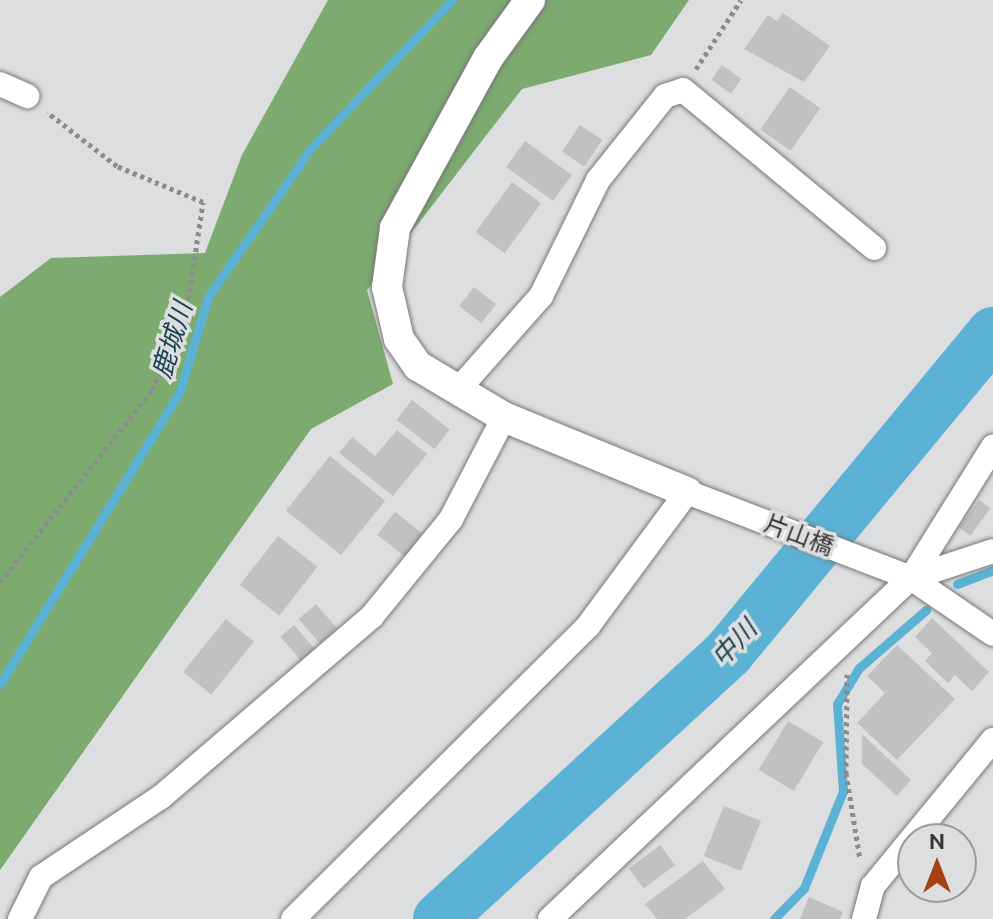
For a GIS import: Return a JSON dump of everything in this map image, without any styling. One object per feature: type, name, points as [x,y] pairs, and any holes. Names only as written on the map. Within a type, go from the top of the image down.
[{"type":"street","points":[[293,919],[588,626],[687,492],[504,417],[418,366],[399,339],[387,287],[395,228],[488,58],[530,0]]},
{"type":"street","points":[[0,84],[27,96]]},
{"type":"street","points":[[457,391],[541,296],[598,180],[665,96],[683,90],[874,248]]},
{"type":"street","points":[[20,919],[41,877],[161,797],[372,616],[451,519],[504,417]]},
{"type":"street","points":[[550,919],[911,578],[993,447]]},
{"type":"street","name":"片山橋","points":[[687,492],[911,578],[993,634]]},
{"type":"street","points":[[911,578],[993,551]]},
{"type":"street","points":[[864,919],[873,886],[993,740]]},
{"type":"path","points":[[683,90],[741,0]]},
{"type":"path","points":[[0,582],[152,390],[186,315],[203,202],[117,166],[27,96]]},
{"type":"path","points":[[847,675],[846,773],[861,865],[873,886]]},
{"type":"green space","points":[[328,0],[689,0],[651,55],[522,89],[367,290],[393,384],[311,429],[0,870],[0,297],[51,258],[205,253],[242,155]]},
{"type":"building","points":[[783,13],[830,46],[804,82],[744,49],[768,15],[777,21]]},
{"type":"building","points":[[722,65],[741,79],[731,94],[711,80]]},
{"type":"building","points":[[790,87],[820,108],[790,151],[760,130]]},
{"type":"building","points":[[580,125],[602,140],[584,167],[562,152]]},
{"type":"building","points":[[525,141],[572,175],[553,201],[506,167]]},
{"type":"building","points":[[512,182],[541,203],[505,253],[476,232]]},
{"type":"building","points":[[474,287],[496,304],[481,323],[459,306]]},
{"type":"building","points":[[412,400],[450,430],[434,449],[397,420]]},
{"type":"building","points":[[397,430],[427,454],[393,496],[339,453],[352,437],[375,456]]},
{"type":"building","points":[[330,456],[385,501],[341,555],[286,510]]},
{"type":"building","points":[[979,500],[990,508],[970,536],[959,528]]},
{"type":"building","points":[[395,512],[426,536],[408,559],[377,535]]},
{"type":"building","points":[[278,536],[317,567],[279,616],[240,585]]},
{"type":"building","points":[[316,604],[337,628],[320,643],[299,619]]},
{"type":"building","points":[[932,618],[989,672],[972,691],[955,675],[948,683],[925,661],[932,653],[915,637]]},
{"type":"building","points":[[226,619],[254,642],[211,695],[183,672]]},
{"type":"building","points":[[294,625],[315,649],[301,661],[280,637]]},
{"type":"building","points":[[897,645],[955,699],[897,760],[857,723],[885,693],[867,676]]},
{"type":"building","points":[[788,721],[823,742],[794,791],[759,770]]},
{"type":"building","points":[[862,734],[911,780],[897,796],[862,764]]},
{"type":"building","points":[[724,806],[761,821],[741,871],[704,856]]},
{"type":"building","points":[[660,845],[675,865],[644,888],[629,868]]},
{"type":"building","points":[[703,861],[725,889],[685,919],[657,919],[645,904]]},
{"type":"building","points":[[809,897],[843,912],[840,919],[800,919]]},
{"type":"waterway","name":"鹿城川","points":[[0,684],[180,391],[208,297],[312,147],[452,0]]},
{"type":"waterway","name":"中川","points":[[439,919],[729,652],[993,333]]},
{"type":"waterway","points":[[957,584],[993,570]]},
{"type":"waterway","points":[[774,919],[804,888],[843,791],[837,704],[859,668],[926,610]]}]
